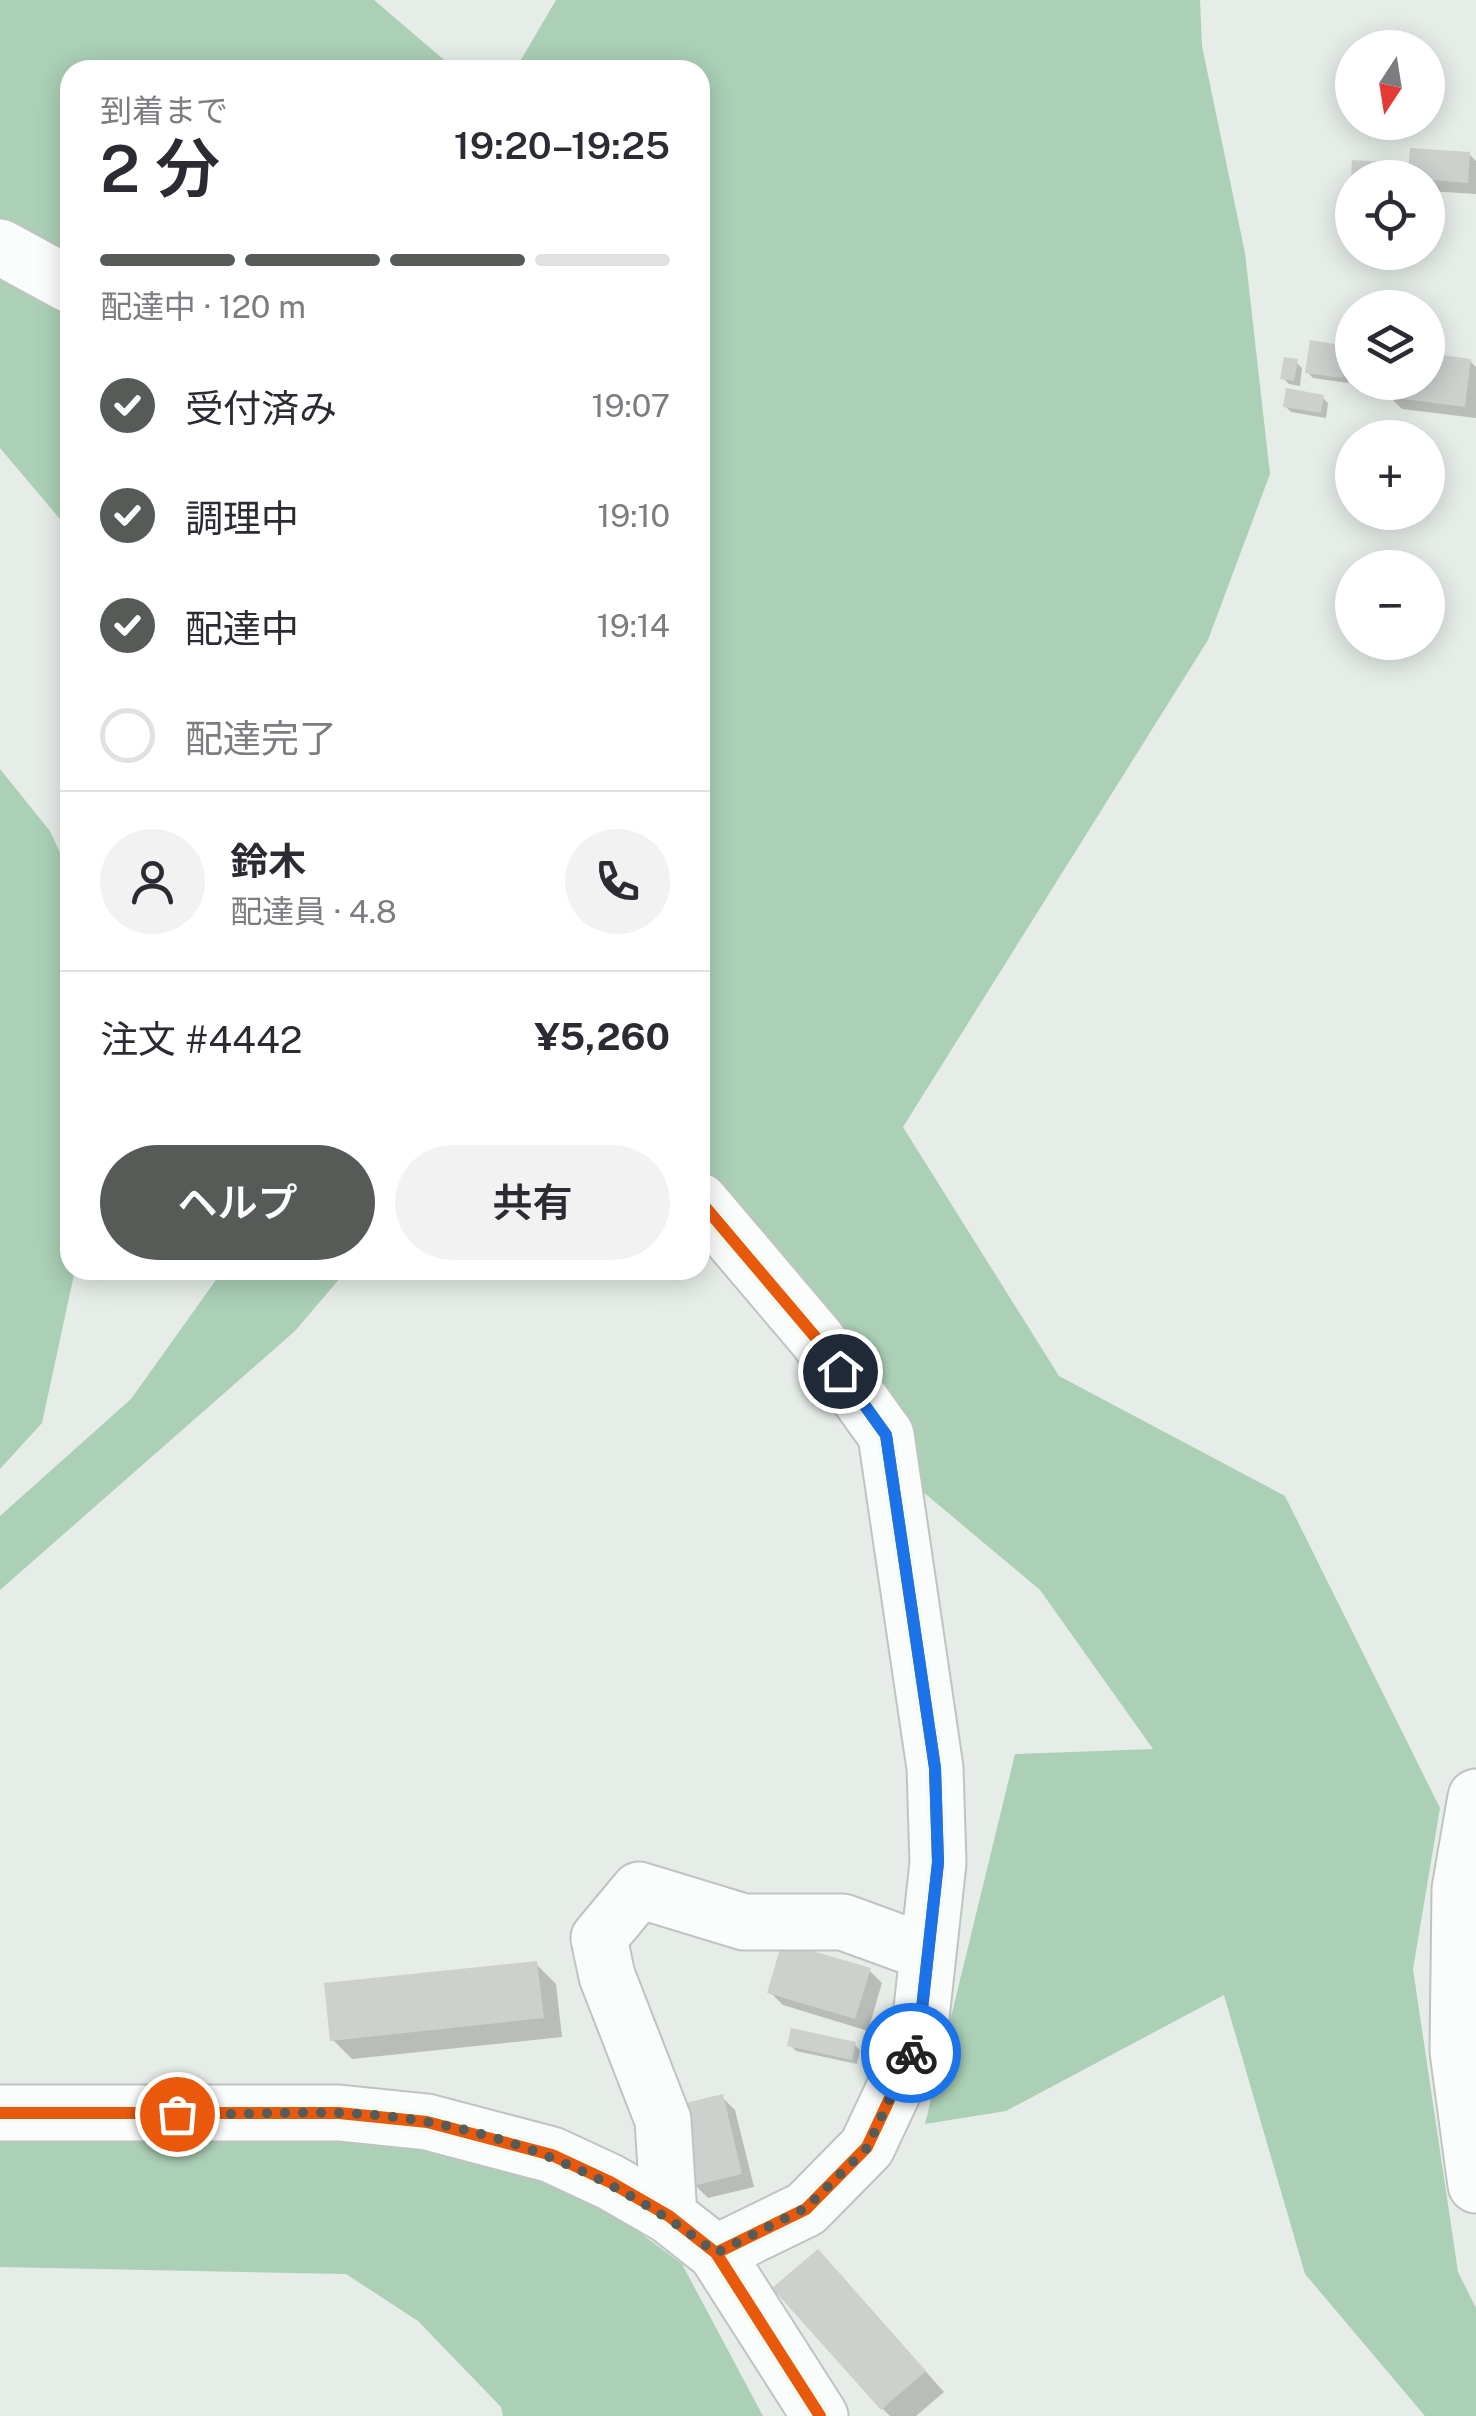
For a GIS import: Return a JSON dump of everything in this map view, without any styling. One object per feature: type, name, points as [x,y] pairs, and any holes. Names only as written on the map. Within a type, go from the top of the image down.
[{"type":"street","points":[[0,247],[60,280]]},
{"type":"street","points":[[710,1213],[817,1339],[886,1435],[935,1768],[938,1862],[919,2036],[867,2148],[806,2208],[716,2253]]},
{"type":"street","points":[[1476,1796],[1460,1889],[1458,2051],[1476,2186]]},
{"type":"street","points":[[669,2216],[662,2120],[607,1976],[599,1938],[639,1890],[744,1922],[843,1922],[928,1953]]},
{"type":"street","points":[[0,2113],[339,2113],[428,2122],[552,2155],[669,2216],[716,2253],[820,2416]]},
{"type":"green space","points":[[0,0],[374,0],[444,60],[60,60],[60,519],[0,448]]},
{"type":"green space","points":[[556,0],[1200,0],[1202,46],[1245,253],[1270,474],[1208,640],[903,1127],[1059,1376],[1285,1496],[1440,1808],[1413,1969],[1458,2272],[1476,2308],[1476,2416],[1425,2416],[1305,2274],[1224,1995],[1006,2111],[925,2124],[1015,1754],[1153,1749],[1040,1590],[916,1486],[710,1227],[710,60],[521,60]]},
{"type":"green space","points":[[0,769],[50,831],[60,853],[60,1280],[73,1280],[42,1423],[0,1469]]},
{"type":"green space","points":[[216,1280],[338,1280],[295,1331],[0,1590],[0,1516],[131,1399]]},
{"type":"green space","points":[[0,2130],[349,2131],[495,2156],[597,2201],[682,2264],[763,2416],[503,2416],[501,2407],[418,2321],[346,2274],[0,2267]]},
{"type":"building","points":[[1410,148],[1470,152],[1468,183],[1445,181],[1445,160],[1409,160]]},
{"type":"building","points":[[1310,340],[1335,344],[1335,377],[1305,373]]},
{"type":"building","points":[[1445,355],[1471,359],[1465,407],[1410,400],[1445,400]]},
{"type":"building","points":[[1284,357],[1298,359],[1294,381],[1280,379]]},
{"type":"building","points":[[1286,388],[1324,395],[1321,413],[1283,407]]},
{"type":"building","points":[[782,1942],[871,1968],[855,2019],[767,1993]]},
{"type":"building","points":[[537,1961],[544,2018],[330,2041],[324,1983]]},
{"type":"building","points":[[791,2028],[856,2042],[852,2060],[787,2046]]},
{"type":"building","points":[[723,2094],[742,2174],[693,2186],[673,2106]]},
{"type":"building","points":[[818,2249],[926,2371],[881,2410],[772,2288]]},
{"type":"cycle path","points":[[710,1213],[817,1339],[886,1435],[935,1768],[938,1863],[919,2036],[867,2147],[806,2209],[716,2253]]},
{"type":"cycle path","points":[[0,2113],[339,2113],[427,2122],[552,2155],[669,2216],[716,2253],[820,2416]]},
{"type":"way so far","points":[[177,2114],[339,2113],[428,2122],[552,2155],[669,2216],[716,2253],[806,2208],[867,2148],[911,2053]]},
{"type":"route","points":[[840,1371],[886,1435],[935,1768],[938,1862],[919,2036],[911,2053]]}]
